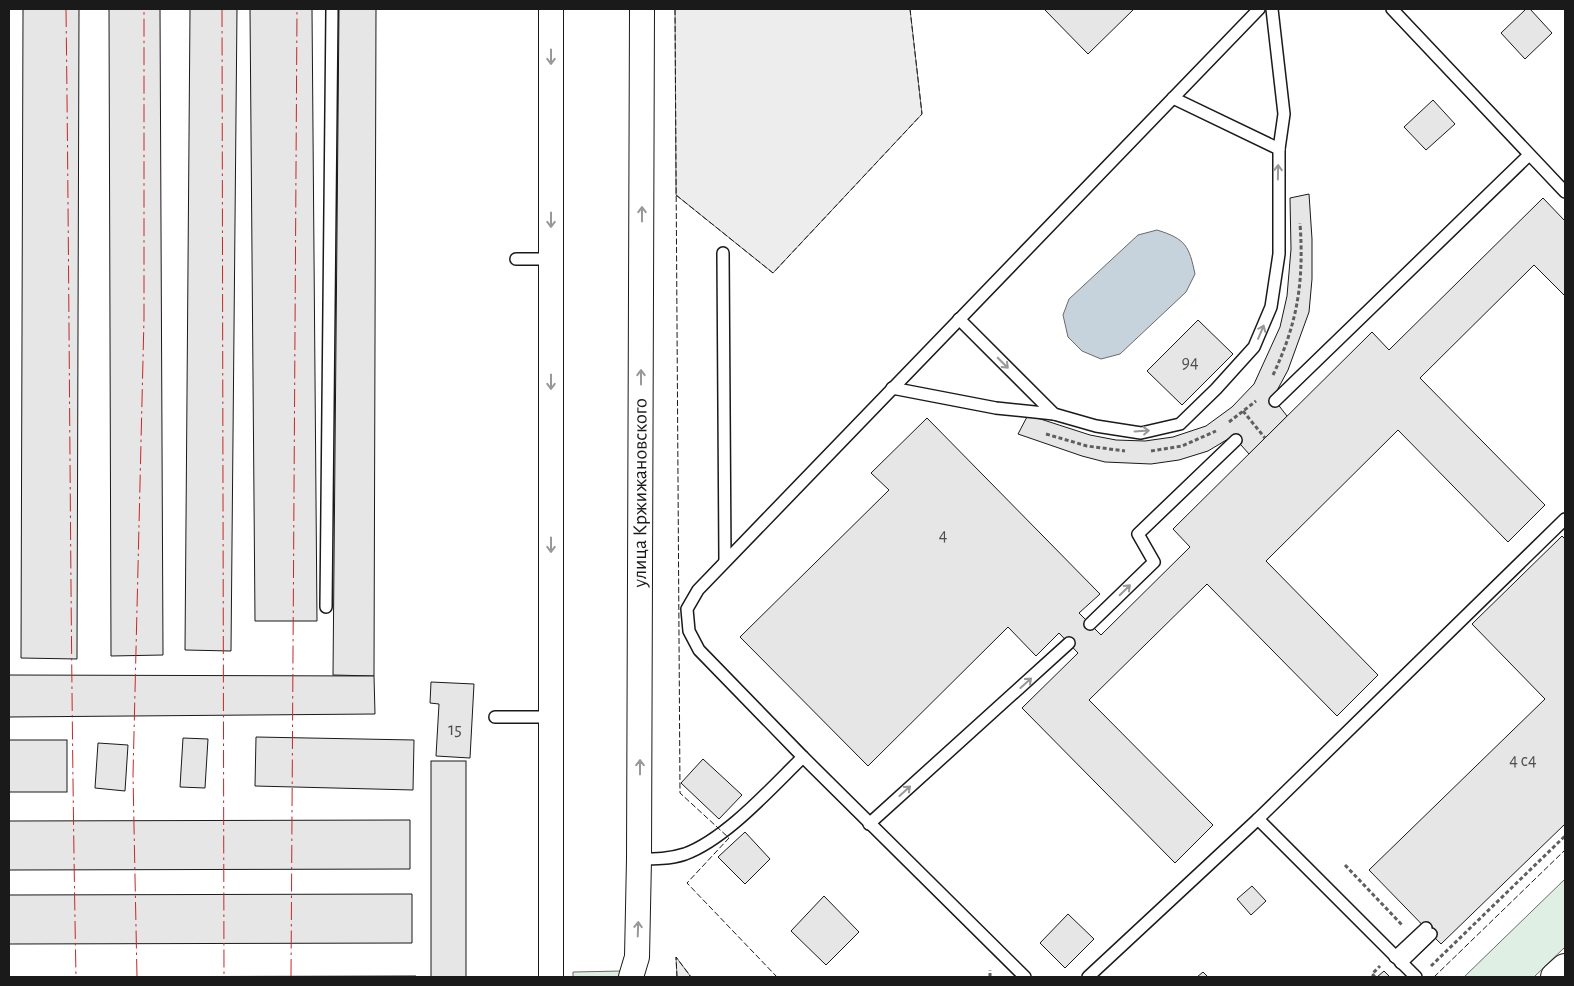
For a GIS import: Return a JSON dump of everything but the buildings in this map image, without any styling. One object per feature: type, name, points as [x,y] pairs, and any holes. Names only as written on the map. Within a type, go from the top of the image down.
[{"type":"main road","points":[[1555,977],[1565,968]]},
{"type":"street","points":[[551,9],[551,977]]},
{"type":"street","name":"улица Кржижановского","points":[[631,977],[637,957],[639,859],[642,9]]},
{"type":"lane","points":[[326,607],[332,9]]},
{"type":"lane","points":[[892,388],[996,408],[1054,414],[1096,426],[1141,433],[1180,424],[1216,389],[1254,348],[1272,307],[1279,254],[1279,149],[1284,114],[1272,9]]},
{"type":"lane","points":[[1392,9],[1565,192]]},
{"type":"lane","points":[[1025,977],[869,824],[698,650],[689,631],[687,609],[698,590],[725,561],[1173,98],[1252,11]]},
{"type":"lane","points":[[1173,98],[1279,149]]},
{"type":"lane","points":[[1275,401],[1529,155]]},
{"type":"lane","points":[[723,252],[725,561]]},
{"type":"lane","points":[[516,259],[551,259]]},
{"type":"lane","points":[[959,319],[1054,414]]},
{"type":"lane","points":[[1090,624],[1154,562],[1138,534],[1236,440]]},
{"type":"lane","points":[[1088,977],[1258,819],[1565,519]]},
{"type":"lane","points":[[869,824],[1069,643]]},
{"type":"lane","points":[[495,717],[551,717]]},
{"type":"lane","points":[[639,859],[665,859],[686,854],[724,832],[803,757]]},
{"type":"lane","points":[[1258,819],[1398,960],[1420,974]]},
{"type":"lane","points":[[1398,960],[1428,931]]},
{"type":"path","points":[[1243,412],[1265,438]]},
{"type":"path","points":[[1420,974],[1436,961],[1565,836]]},
{"type":"path","points":[[1345,865],[1436,961]]},
{"type":"green space","points":[[1565,879],[1565,947],[1534,977],[1464,977]]},
{"type":"green space","points":[[622,971],[620,977],[573,977],[573,972]]},
{"type":"shaded area","points":[[675,9],[910,9],[922,114],[773,273],[676,195]]},
{"type":"shaded area","points":[[1157,230],[1180,240],[1188,250],[1195,274],[1186,292],[1120,354],[1101,359],[1082,351],[1068,337],[1063,315],[1069,299],[1138,235]]},
{"type":"shaded area","points":[[676,957],[691,977],[677,977]]},
{"type":"fence","points":[[675,9],[680,793],[729,838],[687,883],[777,977]]},
{"type":"fence","points":[[676,195],[773,273],[922,114],[910,9]]},
{"type":"fence","points":[[1434,977],[1565,850]]},
{"type":"fence","points":[[677,977],[676,957],[691,977]]},
{"type":"power","points":[[66,9],[76,977]]},
{"type":"power","points":[[137,977],[133,775],[144,318],[144,9]]},
{"type":"power","points":[[222,9],[224,977]]},
{"type":"power","points":[[291,977],[297,9]]}]
